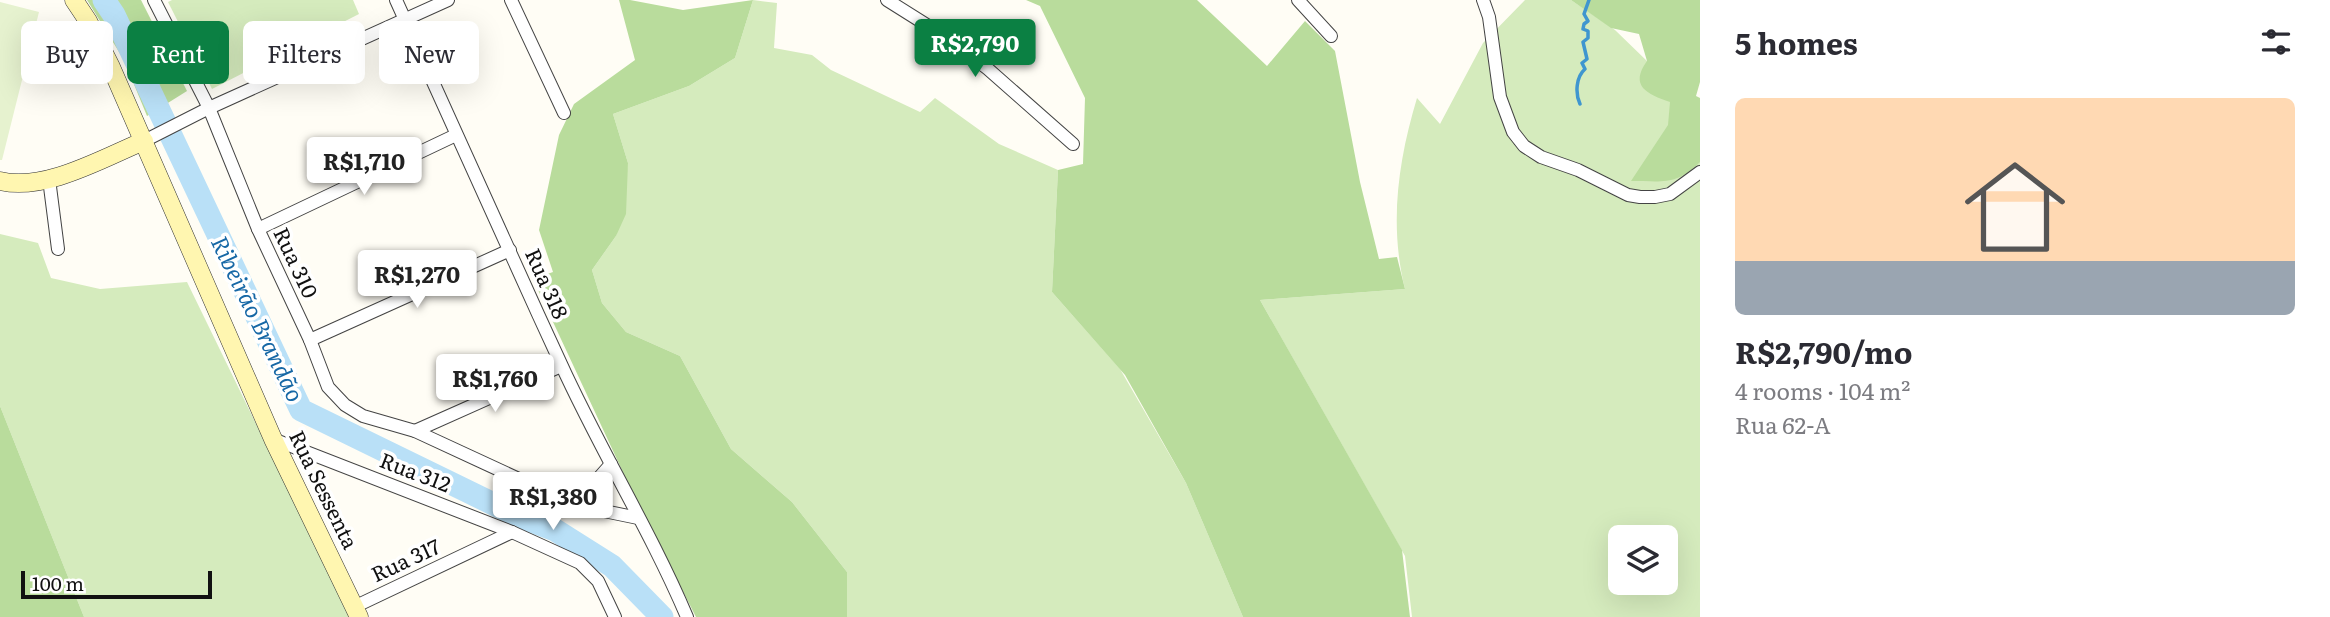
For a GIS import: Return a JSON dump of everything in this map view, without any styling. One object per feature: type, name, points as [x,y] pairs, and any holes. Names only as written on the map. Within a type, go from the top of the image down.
[{"type":"street","name":"Rua Sessenta","points":[[74,0],[151,138],[273,439],[357,612]]},
{"type":"street","name":"Rua 310","points":[[154,0],[209,108],[258,229],[310,340],[328,387],[345,405],[363,416],[415,431],[575,505],[638,518]]},
{"type":"street","name":"Rua 318","points":[[396,0],[561,366],[668,573],[687,617]]},
{"type":"street","points":[[0,181],[12,184],[49,179],[151,138],[209,108],[448,0]]},
{"type":"street","points":[[511,0],[564,113]]},
{"type":"street","points":[[887,0],[949,38],[1073,144]]},
{"type":"street","points":[[1298,0],[1331,36]]},
{"type":"street","points":[[1483,0],[1489,17],[1500,97],[1513,132],[1524,146],[1628,195],[1640,197],[1670,194],[1700,172]]},
{"type":"street","points":[[258,229],[456,135]]},
{"type":"street","points":[[49,179],[58,249]]},
{"type":"street","points":[[310,340],[510,250]]},
{"type":"street","points":[[415,431],[561,366]]},
{"type":"street","name":"Rua 312","points":[[273,439],[512,532],[580,564],[598,581],[615,617]]},
{"type":"street","points":[[575,505],[611,464]]},
{"type":"street","name":"Rua 317","points":[[357,612],[512,532]]},
{"type":"green space","points":[[87,0],[141,0],[152,21],[127,21],[127,67],[113,42],[113,21],[100,21]]},
{"type":"green space","points":[[353,0],[359,14],[345,21],[243,21],[243,73],[229,80],[229,21],[178,21],[168,2]]},
{"type":"green space","points":[[619,0],[683,10],[753,0],[735,58],[689,86],[613,114],[628,163],[626,214],[616,236],[592,270],[602,303],[626,332],[680,356],[731,449],[792,502],[847,572],[847,617],[696,617],[628,483],[533,279],[553,272],[539,230],[559,135],[574,104],[635,60]]},
{"type":"green space","points":[[753,0],[777,3],[774,48],[812,55],[831,70],[920,112],[935,98],[999,144],[1058,170],[1052,292],[1120,369],[1186,483],[1243,617],[847,617],[847,572],[792,502],[731,449],[680,356],[626,332],[602,303],[592,270],[616,236],[628,163],[613,114],[689,86],[735,58]]},
{"type":"green space","points":[[1026,0],[1197,0],[1267,66],[1305,21],[1335,51],[1360,182],[1379,259],[1397,257],[1405,289],[1260,300],[1402,550],[1410,617],[1243,617],[1186,483],[1125,375],[1052,292],[1058,170],[1083,164],[1085,98],[1040,6]]},
{"type":"green space","points":[[1525,0],[1571,0],[1615,30],[1647,61],[1700,138],[1700,617],[1412,617],[1405,556],[1260,300],[1405,289],[1397,241],[1398,193],[1405,145],[1417,98],[1440,124],[1483,43]]},
{"type":"green space","points":[[1571,0],[1700,0],[1700,82],[1696,96],[1700,98],[1700,162],[1684,175],[1668,181],[1631,181],[1668,125],[1670,102],[1654,96],[1640,83],[1647,61],[1639,34],[1611,28]]},
{"type":"green space","points":[[0,2],[39,12],[37,21],[21,21],[21,84],[0,160]]},
{"type":"green space","points":[[134,84],[183,84],[187,91],[147,116]]},
{"type":"green space","points":[[209,84],[222,84],[212,89]]},
{"type":"green space","points":[[0,234],[38,243],[51,278],[100,289],[187,282],[350,617],[84,617],[0,406]]},
{"type":"green space","points":[[0,406],[84,617],[0,617]]},
{"type":"waterway","name":"Ribeirão Brandão","points":[[104,0],[114,15],[301,410],[518,516],[555,530],[612,566],[662,617]]},
{"type":"waterway","points":[[1580,104],[1577,85],[1585,69],[1582,63],[1587,59],[1583,42],[1588,38],[1588,31],[1583,29],[1588,21],[1584,14],[1589,0]]}]
